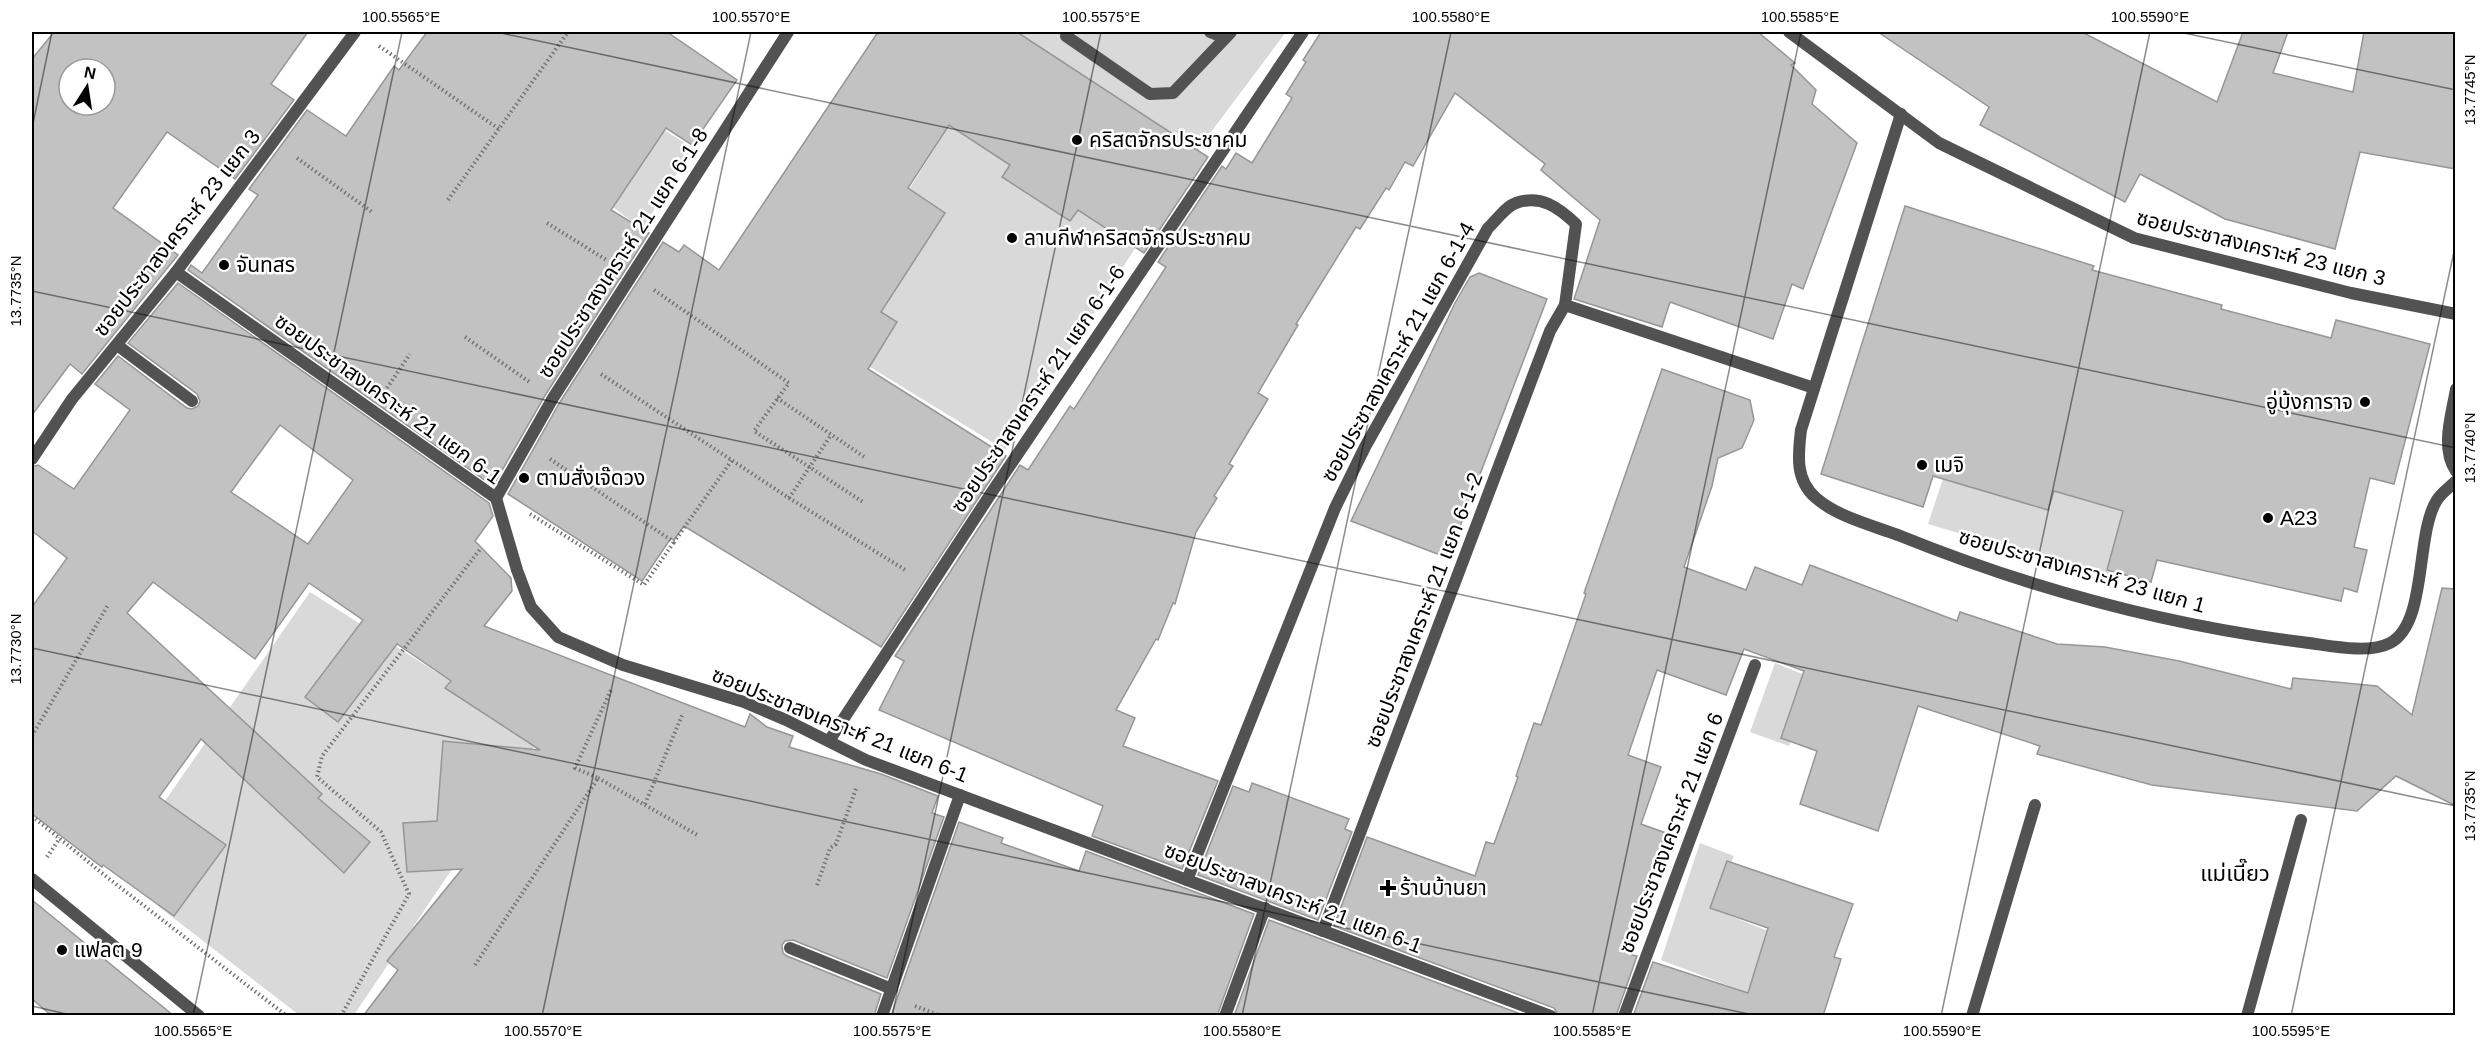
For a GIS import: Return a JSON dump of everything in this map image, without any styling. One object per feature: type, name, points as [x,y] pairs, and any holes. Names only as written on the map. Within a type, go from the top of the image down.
[{"type":"street","name":"ซอยประชาสงเคราะห์ 23 แยก 3","points":[[32,459],[72,399],[176,272],[355,32]]},
{"type":"street","name":"ซอยประชาสงเคราะห์ 21 แยก 6-1-8","points":[[496,498],[553,398],[788,32]]},
{"type":"street","points":[[1067,32],[1066,36],[1150,94],[1173,93],[1228,35]]},
{"type":"street","points":[[1210,32],[1228,35]]},
{"type":"street","name":"ซอยประชาสงเคราะห์ 21 แยก 6-1-6","points":[[829,741],[1217,157],[1303,32]]},
{"type":"street","name":"ซอยประชาสงเคราะห์ 23 แยก 3","points":[[1789,32],[1939,143],[2134,238],[2351,293],[2456,314]]},
{"type":"street","name":"ซอยประชาสงเคราะห์ 23 แยก 1","points":[[1901,114],[1801,430],[1797,461],[1803,480],[1815,497],[1840,513],[2005,575],[2176,621],[2261,637],[2356,649],[2388,644],[2404,632],[2412,610],[2430,519],[2436,501],[2456,481]]},
{"type":"street","name":"ซอยประชาสงเคราะห์ 21 แยก 6-1-4","points":[[1187,880],[1335,508],[1365,447],[1488,228],[1515,203],[1533,200],[1557,206],[1576,224],[1565,304]]},
{"type":"street","name":"ซอยประชาสงเคราะห์ 21 แยก 6-1","points":[[176,272],[496,498],[517,570],[531,606],[558,637],[623,665],[744,702],[866,760],[1551,1016]]},
{"type":"street","points":[[1565,304],[1814,388]]},
{"type":"street","name":"ซอยประชาสงเคราะห์ 21 แยก 6-1-2","points":[[1323,931],[1546,342],[1565,304]]},
{"type":"street","points":[[117,345],[192,401]]},
{"type":"street","points":[[2456,388],[2447,445],[2450,463],[2456,471]]},
{"type":"street","name":"ซอยประชาสงเคราะห์ 21 แยก 6","points":[[1624,1016],[1755,665]]},
{"type":"street","points":[[882,1016],[960,795]]},
{"type":"street","points":[[1972,1016],[2035,805]]},
{"type":"street","points":[[2247,1016],[2301,820]]},
{"type":"street","points":[[32,879],[199,1016]]},
{"type":"street","points":[[1225,1016],[1264,908]]},
{"type":"street","points":[[790,948],[892,989]]},
{"type":"path","points":[[448,200],[568,32]]},
{"type":"path","points":[[377,44],[499,129]]},
{"type":"path","points":[[273,141],[372,212]]},
{"type":"path","points":[[547,223],[654,291],[789,383],[754,431],[863,502]]},
{"type":"path","points":[[465,337],[553,398]]},
{"type":"path","points":[[371,411],[410,354]]},
{"type":"path","points":[[578,359],[789,498],[931,585]]},
{"type":"path","points":[[777,398],[866,458]]},
{"type":"path","points":[[789,498],[831,435]]},
{"type":"path","points":[[527,443],[675,542]]},
{"type":"path","points":[[496,498],[542,519],[644,585],[732,460]]},
{"type":"path","points":[[342,1016],[409,894],[381,832],[317,777],[322,756],[502,522]]},
{"type":"path","points":[[32,736],[108,604]]},
{"type":"path","points":[[623,665],[575,768],[598,777],[699,836]]},
{"type":"path","points":[[645,804],[693,687]]},
{"type":"path","points":[[817,885],[830,848],[836,844],[866,760]]},
{"type":"path","points":[[475,965],[598,777]]},
{"type":"path","points":[[32,816],[108,878],[287,1016]]},
{"type":"shaded area","name":"ลานกีฬาคริสตจักรประชาคม","points":[[1019,32],[1286,32],[1205,140],[1005,450],[818,335],[957,113],[963,116]]},
{"type":"shaded area","points":[[659,127],[693,148],[642,229],[606,202]]},
{"type":"shaded area","points":[[1979,370],[2132,508],[2110,578],[1928,524]]},
{"type":"shaded area","points":[[310,592],[540,738],[354,1015],[299,1015],[158,906],[158,811]]},
{"type":"shaded area","points":[[1775,663],[1813,678],[1789,746],[1750,732]]},
{"type":"shaded area","points":[[1700,843],[1734,856],[1710,908],[1768,931],[1748,993],[1661,960]]},
{"type":"building","points":[[54,32],[308,32],[271,84],[294,100],[235,179],[167,132],[113,208],[178,255],[82,374],[70,364],[32,415],[32,59]]},
{"type":"building","points":[[427,32],[667,32],[737,80],[692,145],[666,128],[611,210],[649,233],[546,394],[493,486],[188,270],[191,265],[202,273],[258,195],[249,189],[307,110],[346,136],[394,66],[399,70]]},
{"type":"building","points":[[878,32],[1017,32],[1208,157],[1144,253],[1078,210],[1070,221],[1002,177],[1010,165],[949,125],[908,188],[945,213],[881,312],[897,322],[868,369],[1006,456],[881,647],[684,526],[674,540],[671,538],[642,581],[508,494],[560,402],[663,242],[679,252],[684,245],[719,270]]},
{"type":"building","points":[[1321,32],[1758,32],[1795,63],[1791,65],[1816,90],[1812,104],[1857,143],[1803,289],[1792,284],[1773,339],[1670,302],[1662,327],[1574,299],[1600,220],[1541,170],[1545,164],[1455,93],[1413,166],[1405,162],[1389,190],[1386,188],[1360,229],[1356,227],[1296,324],[1298,325],[1258,393],[1268,399],[1229,464],[1233,466],[1214,496],[1217,498],[1196,532],[1175,604],[1173,603],[1158,640],[1156,639],[1116,710],[1135,718],[1123,746],[1218,781],[1182,869],[1092,836],[1103,806],[879,710],[904,661],[895,656],[1020,465],[1028,470],[1070,406],[1074,409],[1166,267],[1158,262],[1222,166],[1226,169],[1236,153],[1252,163],[1292,98],[1286,94],[1306,62],[1303,60]]},
{"type":"building","points":[[1878,32],[2082,32],[2217,102],[2243,32],[2288,32],[2273,73],[2353,92],[2364,32],[2456,32],[2456,169],[2360,152],[2335,249],[2225,219],[2140,174],[2125,202],[1980,125],[1989,107]]},
{"type":"building","points":[[1905,206],[2094,266],[2092,270],[2222,305],[2221,309],[2331,338],[2336,320],[2430,344],[2394,484],[2370,478],[2354,547],[2367,550],[2357,592],[2344,588],[2341,601],[2157,560],[2151,582],[2107,570],[2123,511],[2054,491],[2048,510],[1933,476],[1923,507],[1821,474]]},
{"type":"building","points":[[1479,273],[1547,299],[1448,558],[1351,521],[1455,303],[1470,277]]},
{"type":"building","points":[[178,283],[489,503],[493,516],[475,541],[511,578],[512,591],[484,626],[745,727],[750,714],[767,727],[793,736],[789,747],[881,774],[938,796],[932,813],[944,817],[887,978],[793,940],[785,941],[782,945],[783,953],[787,956],[881,994],[874,1016],[363,1016],[398,970],[387,961],[462,869],[407,872],[403,823],[437,821],[443,741],[540,750],[445,688],[451,681],[397,644],[338,722],[305,697],[363,620],[309,583],[255,659],[153,582],[127,613],[322,794],[318,798],[370,842],[344,873],[201,739],[159,797],[226,845],[174,916],[103,865],[102,867],[32,814],[32,607],[67,558],[32,531],[32,467],[38,465],[74,489],[130,410],[95,384],[118,356],[187,408],[192,409],[198,406],[200,401],[197,394],[128,343]],"holes":[[[280,425],[353,480],[308,544],[231,492]]]},
{"type":"building","points":[[1662,369],[1750,400],[1754,420],[1742,448],[1718,458],[1712,486],[1684,567],[1746,590],[1755,567],[1802,585],[1810,565],[1957,621],[1960,612],[2057,644],[2105,647],[2179,661],[2291,689],[2293,678],[2377,686],[2412,715],[2442,588],[2456,589],[2456,806],[2396,776],[2357,811],[2152,785],[2037,754],[2040,746],[1918,706],[1878,831],[1800,804],[1817,751],[1781,738],[1804,671],[1744,649],[1726,695],[1657,670],[1628,755],[1661,767],[1641,824],[1666,833],[1641,905],[1648,908],[1632,955],[1637,956],[1616,1016],[1559,1016],[1554,1008],[1334,926],[1367,837],[1475,876],[1486,842],[1494,844],[1534,723],[1541,725]]},
{"type":"building","points":[[1252,783],[1349,819],[1345,829],[1352,832],[1318,920],[1198,875],[1233,786],[1249,792]]},
{"type":"building","points":[[959,822],[1003,838],[1001,843],[1079,871],[1086,851],[1254,914],[1217,1016],[891,1016]]},
{"type":"building","points":[[1727,861],[1853,904],[1834,957],[1841,959],[1823,1016],[1633,1016],[1653,962],[1748,993],[1768,928],[1710,908]]},
{"type":"building","name":"แฟลต 9","points":[[32,900],[174,1016],[52,1016],[32,999]]},
{"type":"building","points":[[1269,920],[1321,939],[1526,1016],[1234,1016]]},
{"type":"place","name":"คริสตจักรประชาคม","points":[[1077,140]]},
{"type":"place","name":"ลานกีฬาคริสตจักรประชาคม","points":[[1012,238]]},
{"type":"place","name":"จันทสร","points":[[224,265]]},
{"type":"place","name":"อู่บุ้งการาจ","points":[[2365,402]]},
{"type":"place","name":"เมจิ","points":[[1922,465]]},
{"type":"place","name":"ตามสั่งเจ๊ดวง","points":[[524,478]]},
{"type":"place","name":"A23","points":[[2268,518]]},
{"type":"place","name":"ร้านบ้านยา","points":[[1388,888]]},
{"type":"place","name":"แฟลต 9","points":[[62,950]]},
{"type":"district","name":"แม่เนี๊ยว","points":[[2235,873]]}]
